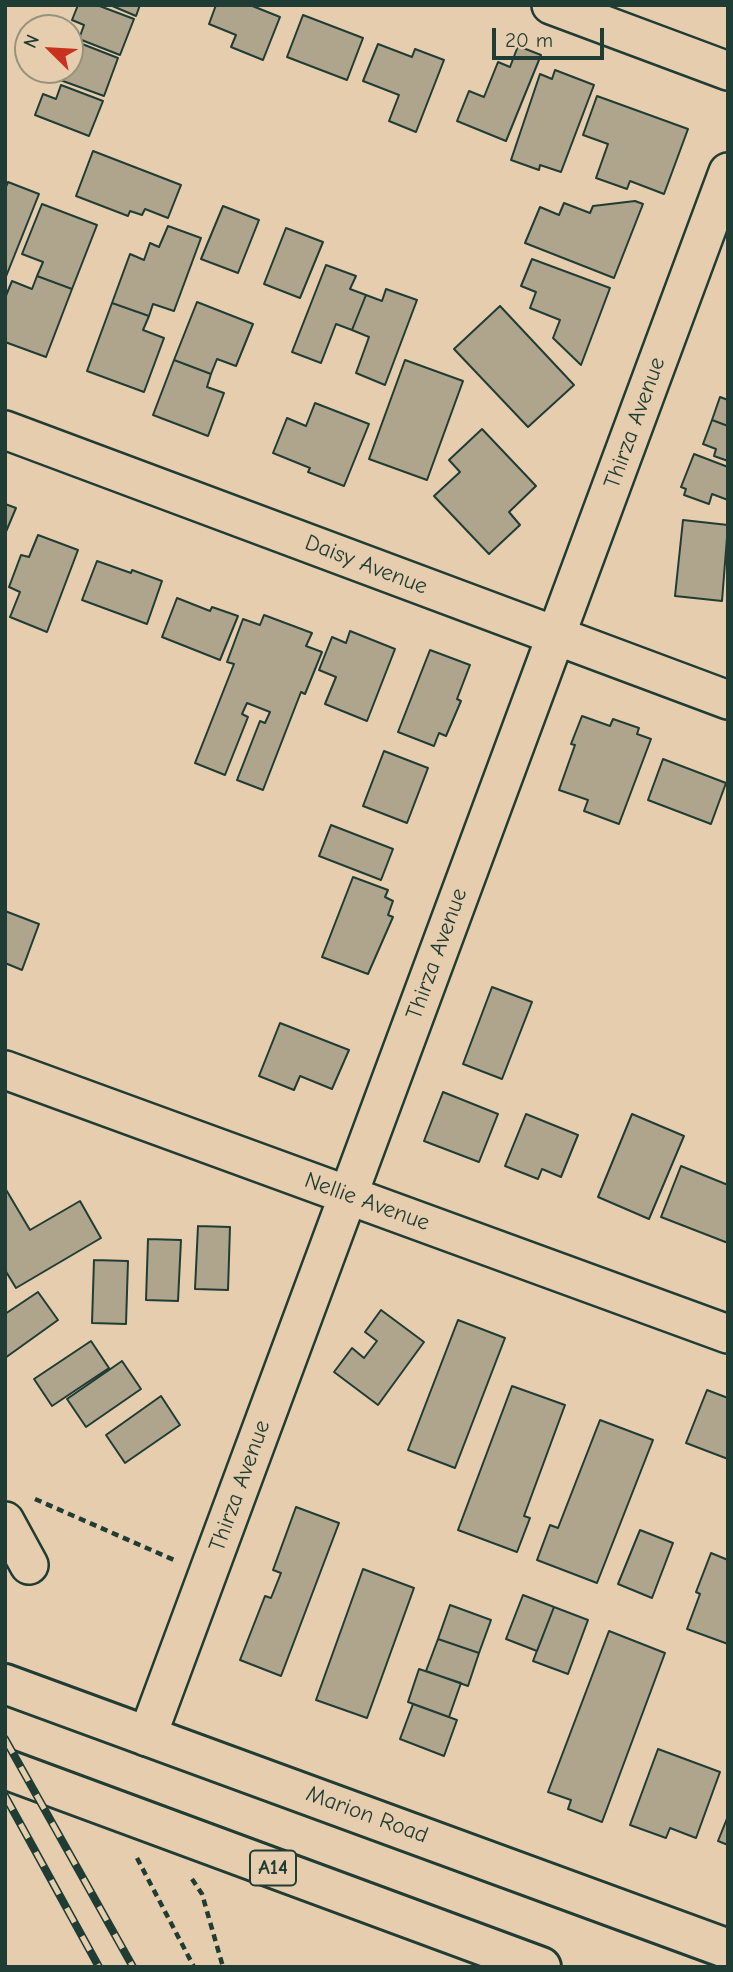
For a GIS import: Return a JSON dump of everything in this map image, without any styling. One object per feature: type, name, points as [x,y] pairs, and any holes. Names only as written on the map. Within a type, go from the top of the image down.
[{"type":"main road","name":"Marion Road","points":[[5,1684],[728,1949]]},
{"type":"main road","name":"A14","points":[[5,1769],[541,1967]]},
{"type":"street","points":[[551,5],[728,71]]},
{"type":"street","name":"Thirza Avenue","points":[[147,1737],[728,172]]},
{"type":"street","name":"Daisy Avenue","points":[[5,430],[728,700]]},
{"type":"street","name":"Nellie Avenue","points":[[5,1070],[728,1334]]},
{"type":"street","points":[[18,1509],[29,1565]]},
{"type":"path","points":[[18,1509],[207,1574]]},
{"type":"path","points":[[144,1855],[133,1852],[194,1967]]},
{"type":"path","points":[[183,1872],[191,1877],[202,1894],[223,1967]]},
{"type":"building","points":[[78,5],[97,5],[134,19],[120,55],[84,41],[84,14],[74,14]]},
{"type":"building","points":[[110,5],[140,5],[136,16]]},
{"type":"building","points":[[216,5],[250,5],[280,17],[263,60],[231,47],[236,35],[209,24]]},
{"type":"building","points":[[303,15],[363,38],[347,80],[287,57]]},
{"type":"building","points":[[378,44],[412,57],[415,49],[444,60],[416,132],[389,121],[399,95],[363,81]]},
{"type":"building","points":[[84,45],[118,58],[104,96],[71,84],[84,84]]},
{"type":"building","points":[[518,46],[541,55],[506,141],[457,121],[469,91],[484,97],[498,62],[510,67]]},
{"type":"building","points":[[555,70],[594,85],[561,172],[540,165],[539,170],[511,160],[540,74],[552,79]]},
{"type":"building","points":[[61,85],[103,101],[89,136],[35,115],[43,94],[56,99]]},
{"type":"building","points":[[597,96],[688,129],[664,194],[630,181],[627,189],[596,178],[608,144],[583,135]]},
{"type":"building","points":[[93,151],[181,185],[168,218],[145,209],[142,215],[130,211],[128,216],[76,196]]},
{"type":"building","points":[[8,182],[39,194],[5,279],[5,189]]},
{"type":"building","points":[[635,201],[643,204],[614,278],[525,243],[540,207],[559,215],[564,203],[590,213],[593,206]]},
{"type":"building","points":[[42,204],[97,225],[72,289],[37,276],[43,262],[22,254]]},
{"type":"building","points":[[223,206],[259,220],[238,273],[201,259]]},
{"type":"building","points":[[168,226],[201,238],[174,311],[153,304],[149,316],[112,303],[130,254],[144,260],[150,243],[159,247]]},
{"type":"building","points":[[286,228],[323,242],[300,298],[264,284]]},
{"type":"building","points":[[532,259],[610,288],[581,365],[553,338],[560,320],[530,308],[536,292],[521,286]]},
{"type":"building","points":[[326,265],[356,276],[350,289],[366,295],[352,330],[336,324],[321,363],[292,352]]},
{"type":"building","points":[[37,276],[72,289],[46,357],[5,342],[5,298],[12,281],[32,289]]},
{"type":"building","points":[[386,289],[417,300],[385,385],[356,373],[369,337],[352,330],[366,295],[382,301]]},
{"type":"building","points":[[197,302],[253,324],[236,366],[217,359],[211,374],[174,360]]},
{"type":"building","points":[[112,303],[149,316],[143,330],[164,338],[144,392],[87,371]]},
{"type":"building","points":[[500,306],[574,385],[528,427],[454,349]]},
{"type":"building","points":[[174,360],[211,374],[207,387],[224,393],[208,436],[153,415]]},
{"type":"building","points":[[405,360],[463,381],[427,480],[369,459]]},
{"type":"building","points":[[720,397],[728,400],[728,426],[712,420]]},
{"type":"building","points":[[315,403],[369,424],[344,486],[308,472],[310,468],[273,453],[287,418],[306,426]]},
{"type":"building","points":[[712,420],[728,426],[728,461],[714,456],[716,449],[703,444]]},
{"type":"building","points":[[482,429],[536,486],[509,512],[520,525],[489,554],[434,496],[460,472],[449,460]]},
{"type":"building","points":[[694,454],[728,467],[728,500],[712,494],[709,504],[684,495],[686,489],[681,487]]},
{"type":"building","points":[[5,504],[16,508],[5,534]]},
{"type":"building","points":[[683,520],[728,525],[722,601],[675,596]]},
{"type":"building","points":[[38,535],[78,550],[47,632],[10,617],[20,592],[9,587],[21,555],[29,557]]},
{"type":"building","points":[[97,561],[162,581],[147,624],[82,600]]},
{"type":"building","points":[[177,598],[210,611],[212,607],[238,616],[220,660],[162,637]]},
{"type":"building","points":[[264,615],[312,633],[306,646],[322,652],[305,694],[301,692],[263,790],[237,780],[260,721],[265,723],[270,712],[247,703],[242,714],[248,717],[225,775],[195,763],[234,664],[227,662],[243,619],[260,625]]},
{"type":"building","points":[[350,631],[395,649],[367,721],[325,704],[336,677],[319,670],[332,637],[346,643]]},
{"type":"building","points":[[430,650],[470,665],[457,699],[461,701],[446,736],[439,733],[434,746],[398,732]]},
{"type":"building","points":[[582,716],[610,726],[613,719],[639,728],[637,734],[651,739],[619,824],[584,811],[588,800],[559,790],[575,745],[571,744]]},
{"type":"building","points":[[384,751],[428,768],[407,823],[363,806]]},
{"type":"building","points":[[663,759],[726,783],[711,824],[648,800]]},
{"type":"building","points":[[331,825],[393,849],[381,880],[319,856]]},
{"type":"building","points":[[353,877],[388,890],[385,897],[393,901],[388,915],[393,917],[368,974],[322,957]]},
{"type":"building","points":[[5,911],[39,924],[22,970],[5,963]]},
{"type":"building","points":[[492,987],[532,1002],[502,1079],[463,1064]]},
{"type":"building","points":[[280,1023],[349,1050],[332,1089],[300,1076],[294,1090],[259,1076]]},
{"type":"building","points":[[443,1092],[498,1114],[479,1162],[424,1141]]},
{"type":"building","points":[[526,1114],[578,1135],[561,1177],[542,1169],[538,1179],[505,1166]]},
{"type":"building","points":[[632,1114],[684,1136],[649,1219],[598,1197]]},
{"type":"building","points":[[681,1166],[728,1185],[728,1243],[661,1217]]},
{"type":"building","points":[[5,1188],[30,1230],[80,1201],[101,1238],[16,1288],[5,1270]]},
{"type":"building","points":[[198,1226],[230,1227],[228,1290],[195,1289]]},
{"type":"building","points":[[148,1239],[181,1240],[178,1301],[146,1300]]},
{"type":"building","points":[[94,1260],[128,1261],[126,1324],[92,1323]]},
{"type":"building","points":[[38,1292],[58,1320],[5,1358],[5,1314]]},
{"type":"building","points":[[381,1310],[424,1342],[378,1405],[334,1372],[352,1348],[364,1358],[377,1341],[365,1332]]},
{"type":"building","points":[[458,1320],[505,1338],[455,1468],[408,1450]]},
{"type":"building","points":[[91,1341],[109,1368],[52,1406],[34,1379]]},
{"type":"building","points":[[122,1361],[141,1389],[86,1427],[67,1399]]},
{"type":"building","points":[[512,1386],[565,1405],[524,1516],[530,1518],[517,1552],[458,1530]]},
{"type":"building","points":[[707,1390],[728,1398],[728,1459],[686,1443]]},
{"type":"building","points":[[161,1396],[180,1425],[125,1463],[106,1435]]},
{"type":"building","points":[[600,1420],[653,1440],[597,1583],[537,1560],[550,1525],[558,1528]]},
{"type":"building","points":[[296,1507],[339,1523],[281,1676],[240,1660],[265,1596],[271,1598],[281,1573],[273,1570]]},
{"type":"building","points":[[640,1530],[673,1543],[652,1598],[618,1584]]},
{"type":"building","points":[[711,1553],[728,1560],[728,1644],[687,1629],[700,1594],[696,1592]]},
{"type":"building","points":[[363,1569],[414,1588],[367,1718],[316,1700]]},
{"type":"building","points":[[523,1595],[554,1607],[537,1651],[506,1639]]},
{"type":"building","points":[[450,1605],[491,1620],[479,1653],[438,1639]]},
{"type":"building","points":[[554,1607],[588,1620],[568,1674],[533,1661]]},
{"type":"building","points":[[609,1631],[665,1653],[602,1822],[568,1809],[571,1800],[548,1792]]},
{"type":"building","points":[[438,1639],[479,1653],[468,1686],[426,1671]]},
{"type":"building","points":[[419,1669],[461,1683],[449,1717],[408,1702]]},
{"type":"building","points":[[413,1704],[457,1720],[444,1756],[400,1739]]},
{"type":"building","points":[[658,1749],[720,1772],[696,1838],[670,1828],[666,1838],[630,1825]]},
{"type":"building","points":[[728,1816],[728,1845],[718,1841]]},
{"type":"railway","points":[[5,1739],[133,1967]]},
{"type":"railway","points":[[5,1796],[99,1967]]}]
